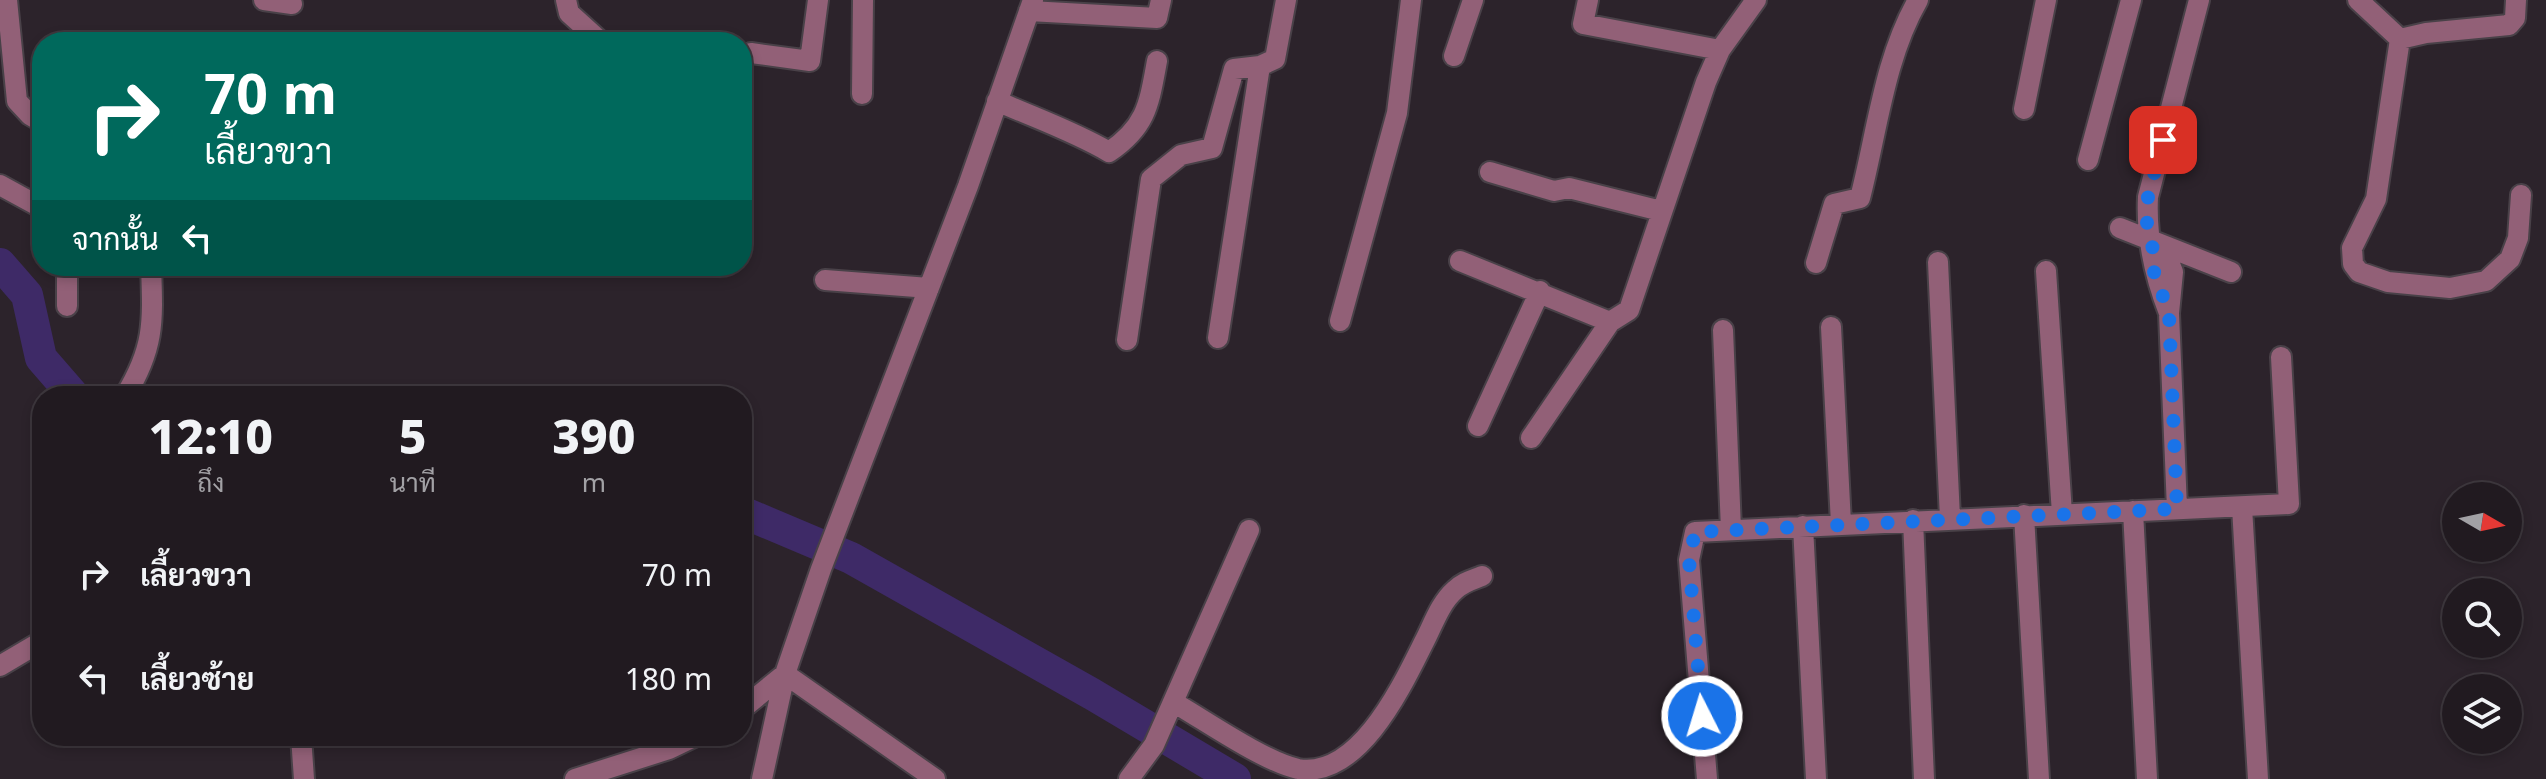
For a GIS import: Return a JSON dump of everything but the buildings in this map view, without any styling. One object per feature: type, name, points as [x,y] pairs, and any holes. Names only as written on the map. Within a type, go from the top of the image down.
[{"type":"street","points":[[7,0],[8,106],[32,116]]},
{"type":"street","points":[[264,0],[292,4]]},
{"type":"street","points":[[566,0],[569,13],[590,32]]},
{"type":"street","points":[[752,53],[810,61],[818,0]]},
{"type":"street","points":[[862,94],[863,0]]},
{"type":"street","points":[[762,779],[785,674],[821,569],[929,288],[1031,5],[1157,18],[1161,0]]},
{"type":"street","points":[[1127,340],[1151,179],[1181,155],[1212,148],[1234,69],[1260,66],[1275,59],[1286,0]]},
{"type":"street","points":[[1340,321],[1397,113],[1411,0]]},
{"type":"street","points":[[1454,56],[1473,0]]},
{"type":"street","points":[[1588,0],[1583,24],[1720,50]]},
{"type":"street","points":[[1531,438],[1610,322],[1629,310],[1706,82],[1720,50],[1756,0]]},
{"type":"street","points":[[1816,263],[1834,204],[1860,198],[1870,145],[1898,47],[1918,0]]},
{"type":"street","points":[[2024,109],[2046,0]]},
{"type":"street","points":[[2088,160],[2131,0]]},
{"type":"street","points":[[2177,509],[2169,313],[2173,272],[2165,252],[2152,240],[2147,223],[2148,197],[2199,0]]},
{"type":"street","points":[[2358,0],[2400,39]]},
{"type":"street","points":[[2400,39],[2509,25],[2515,18],[2516,0]]},
{"type":"street","points":[[2400,39],[2376,199],[2352,248],[2353,264],[2359,272],[2388,282],[2450,288],[2486,281],[2510,259],[2518,238],[2521,195]]},
{"type":"street","points":[[997,101],[1079,135],[1109,152],[1129,139],[1149,107],[1157,61]]},
{"type":"street","points":[[1218,338],[1260,66]]},
{"type":"street","points":[[1490,172],[1554,191],[1569,188],[1661,211]]},
{"type":"street","points":[[0,185],[32,203]]},
{"type":"street","points":[[2120,228],[2231,272]]},
{"type":"street","points":[[1460,261],[1610,322]]},
{"type":"street","points":[[1938,262],[1950,518]]},
{"type":"street","points":[[2046,271],[2062,514]]},
{"type":"street","points":[[67,276],[67,306]]},
{"type":"street","points":[[130,386],[147,356],[151,337],[151,276]]},
{"type":"street","points":[[825,280],[929,288]]},
{"type":"street","points":[[1478,426],[1540,291]]},
{"type":"street","points":[[1831,327],[1841,524]]},
{"type":"street","points":[[1723,330],[1731,530]]},
{"type":"street","points":[[1707,779],[1689,560],[1695,532],[2289,504],[2281,357]]},
{"type":"street","points":[[2242,507],[2258,779]]},
{"type":"street","points":[[2133,511],[2147,779]]},
{"type":"street","points":[[2024,515],[2039,779]]},
{"type":"street","points":[[1913,520],[1924,779]]},
{"type":"street","points":[[1803,526],[1816,779]]},
{"type":"street","points":[[1129,779],[1154,745],[1249,530]]},
{"type":"street","points":[[1169,710],[1300,770],[1322,769],[1337,763],[1358,749],[1373,730],[1406,678],[1442,606],[1453,591],[1466,581],[1482,576]]},
{"type":"street","points":[[0,666],[32,647]]},
{"type":"street","points":[[752,701],[785,674]]},
{"type":"street","points":[[785,674],[935,779]]},
{"type":"street","points":[[302,746],[304,779]]},
{"type":"street","points":[[575,779],[675,746]]},
{"type":"waterway","points":[[0,264],[27,295],[41,358],[65,386]]},
{"type":"waterway","points":[[752,516],[851,558],[1235,779]]},
{"type":"route","points":[[1702,716],[1689,560],[1695,532],[2177,509],[2169,313],[2154,272],[2152,240],[2147,223],[2148,197],[2163,140]]}]
